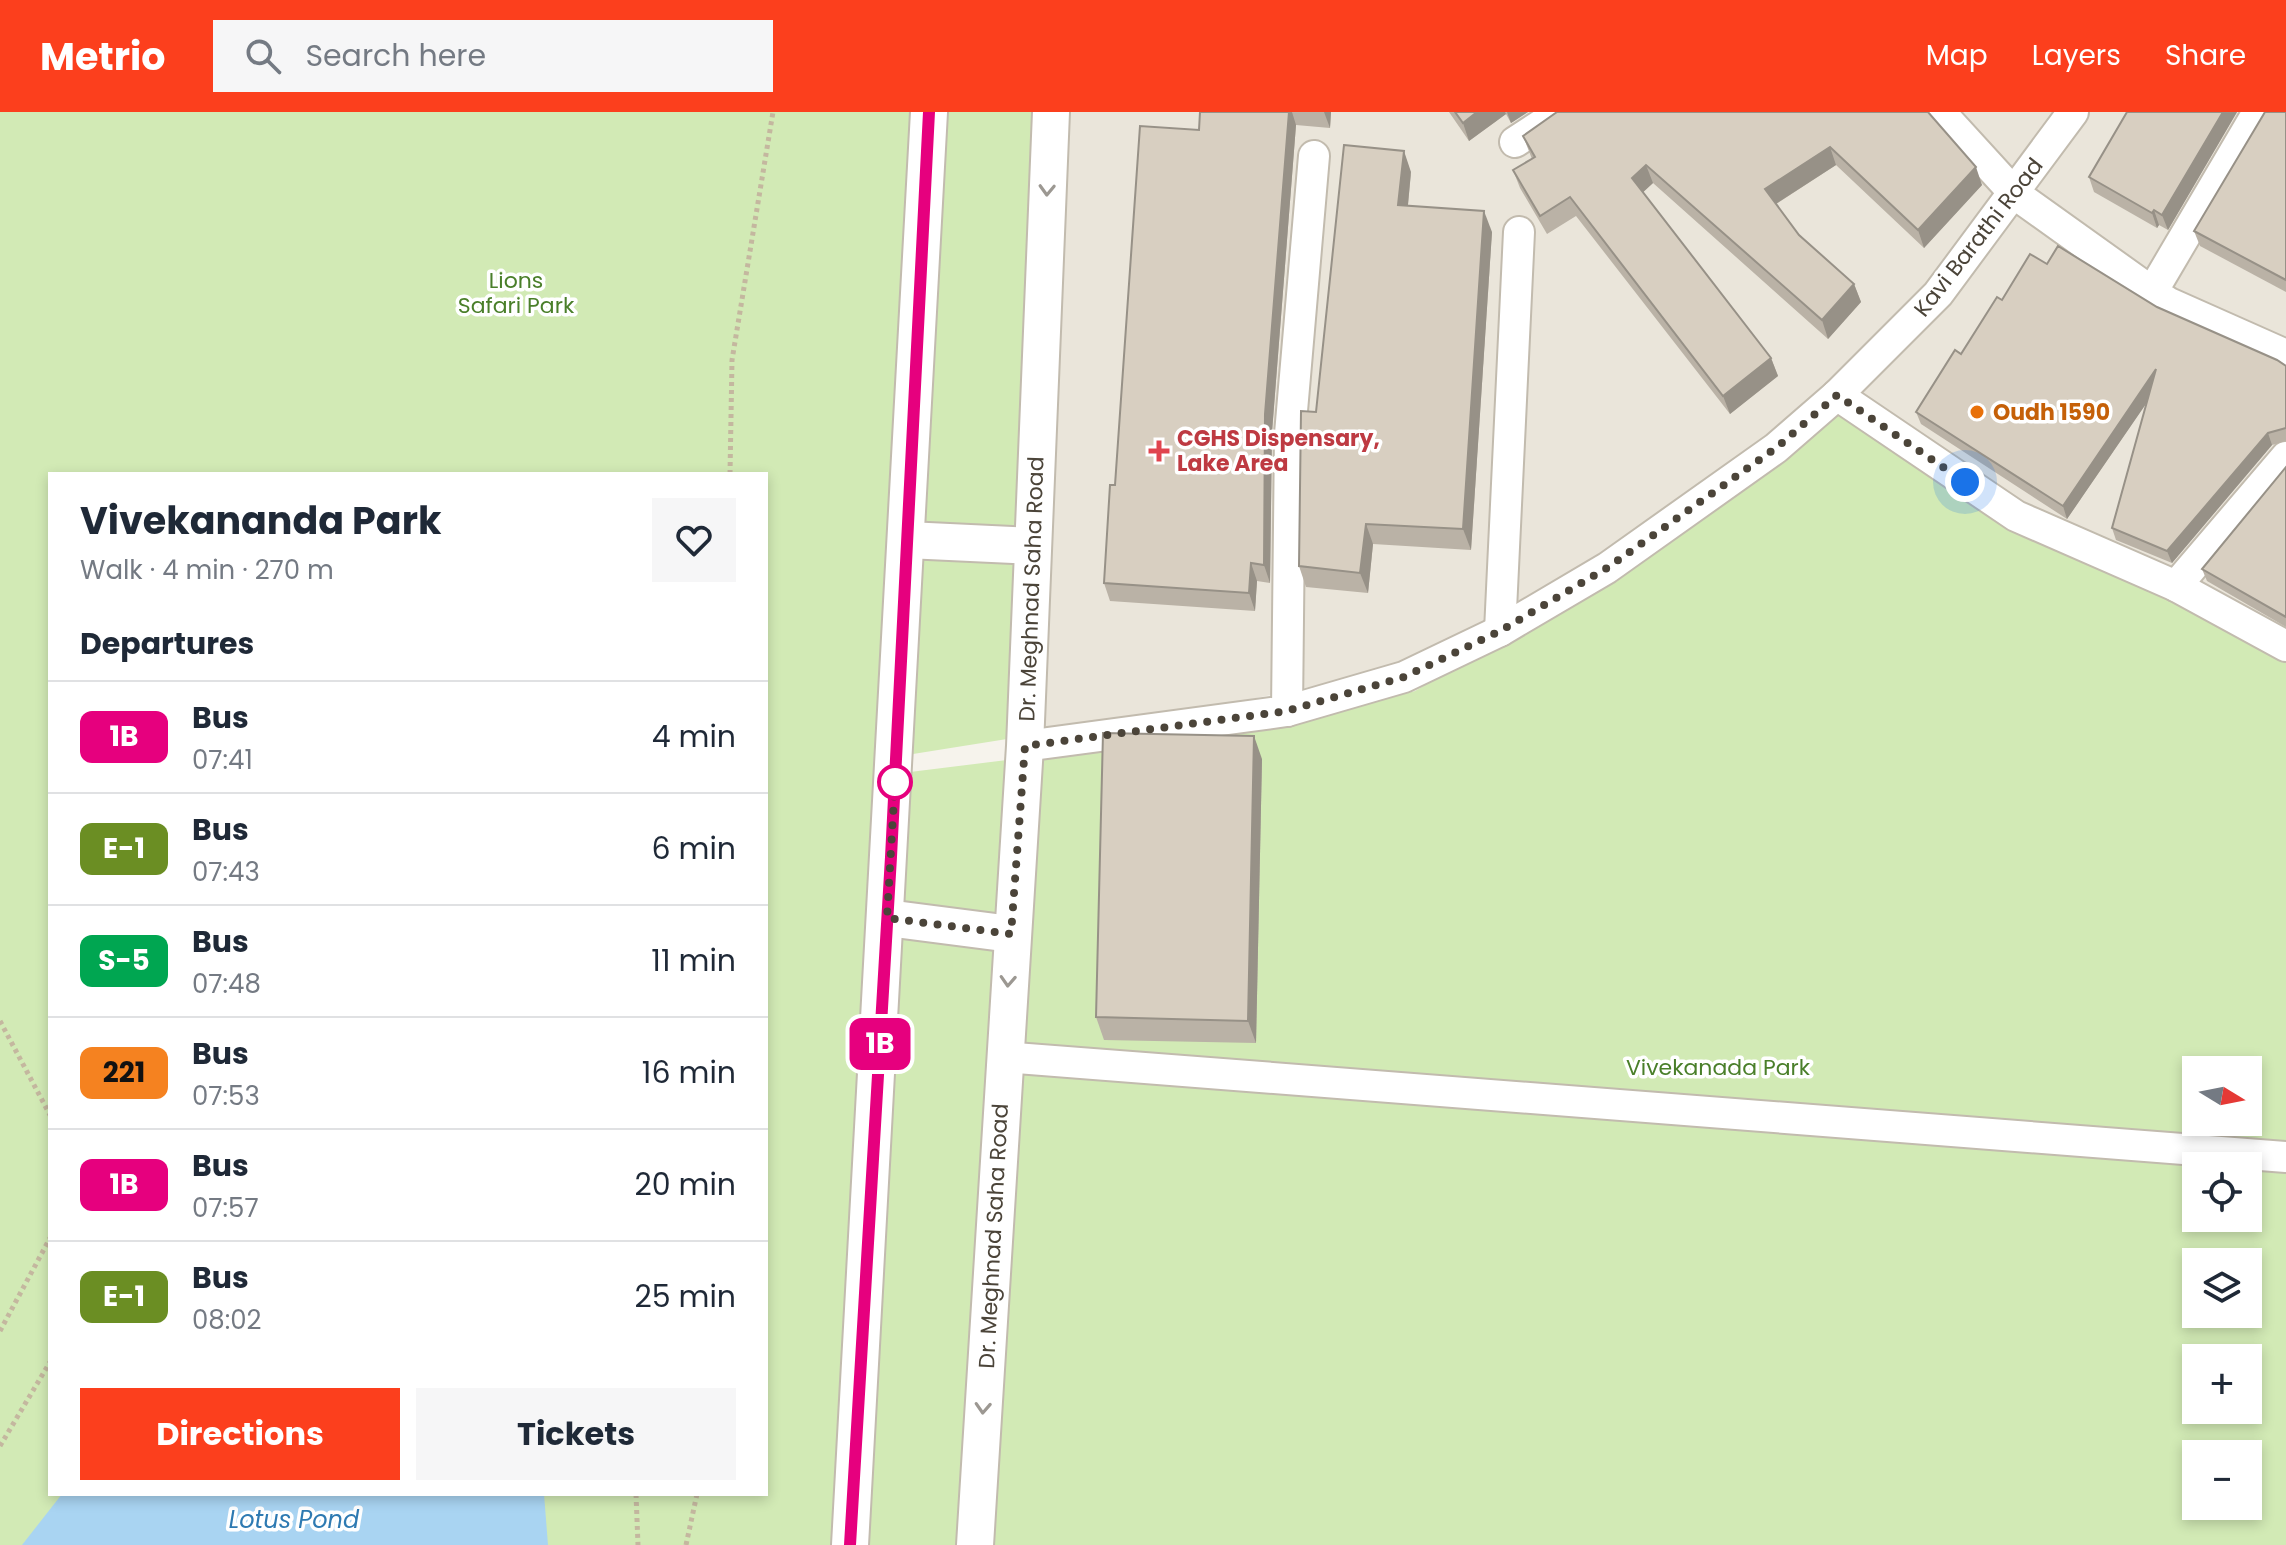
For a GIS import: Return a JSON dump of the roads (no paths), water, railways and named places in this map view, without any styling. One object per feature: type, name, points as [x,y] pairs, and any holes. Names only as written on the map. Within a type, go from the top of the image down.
[{"type":"street","points":[[850,1545],[887,918],[929,112]]},
{"type":"street","name":"Dr. Meghnad Saha Road","points":[[975,1545],[1025,746],[1051,112]]},
{"type":"street","points":[[1515,142],[1561,112]]},
{"type":"street","points":[[1940,112],[2015,194],[2152,292],[2169,303],[2286,355]]},
{"type":"street","name":"Kavi Barathi Road","points":[[1025,746],[1287,711],[1404,677],[1500,631],[1620,559],[1776,448],[1837,395],[1938,294],[2073,112]]},
{"type":"street","points":[[2152,292],[2258,112]]},
{"type":"street","points":[[1287,711],[1290,434],[1314,156]]},
{"type":"street","points":[[1500,631],[1519,232]]},
{"type":"street","points":[[1837,395],[2016,516],[2176,586],[2286,646]]},
{"type":"street","points":[[2176,586],[2286,457]]},
{"type":"street","points":[[907,540],[1033,546]]},
{"type":"street","points":[[887,918],[1011,934]]},
{"type":"street","points":[[1004,1057],[2286,1157]]},
{"type":"water","name":"Lotus Pond","points":[[60,1496],[544,1496],[548,1545],[22,1545]]},
{"type":"place","name":"Oudh 1590","points":[[1977,412]]},
{"type":"place","name":"CGHS Dispensary, Lake Area","points":[[1159,451]]},
{"type":"park label","name":"Lions Safari Park","points":[[516,292]]},
{"type":"park label","name":"Vivekanada Park","points":[[1718,1067]]}]
